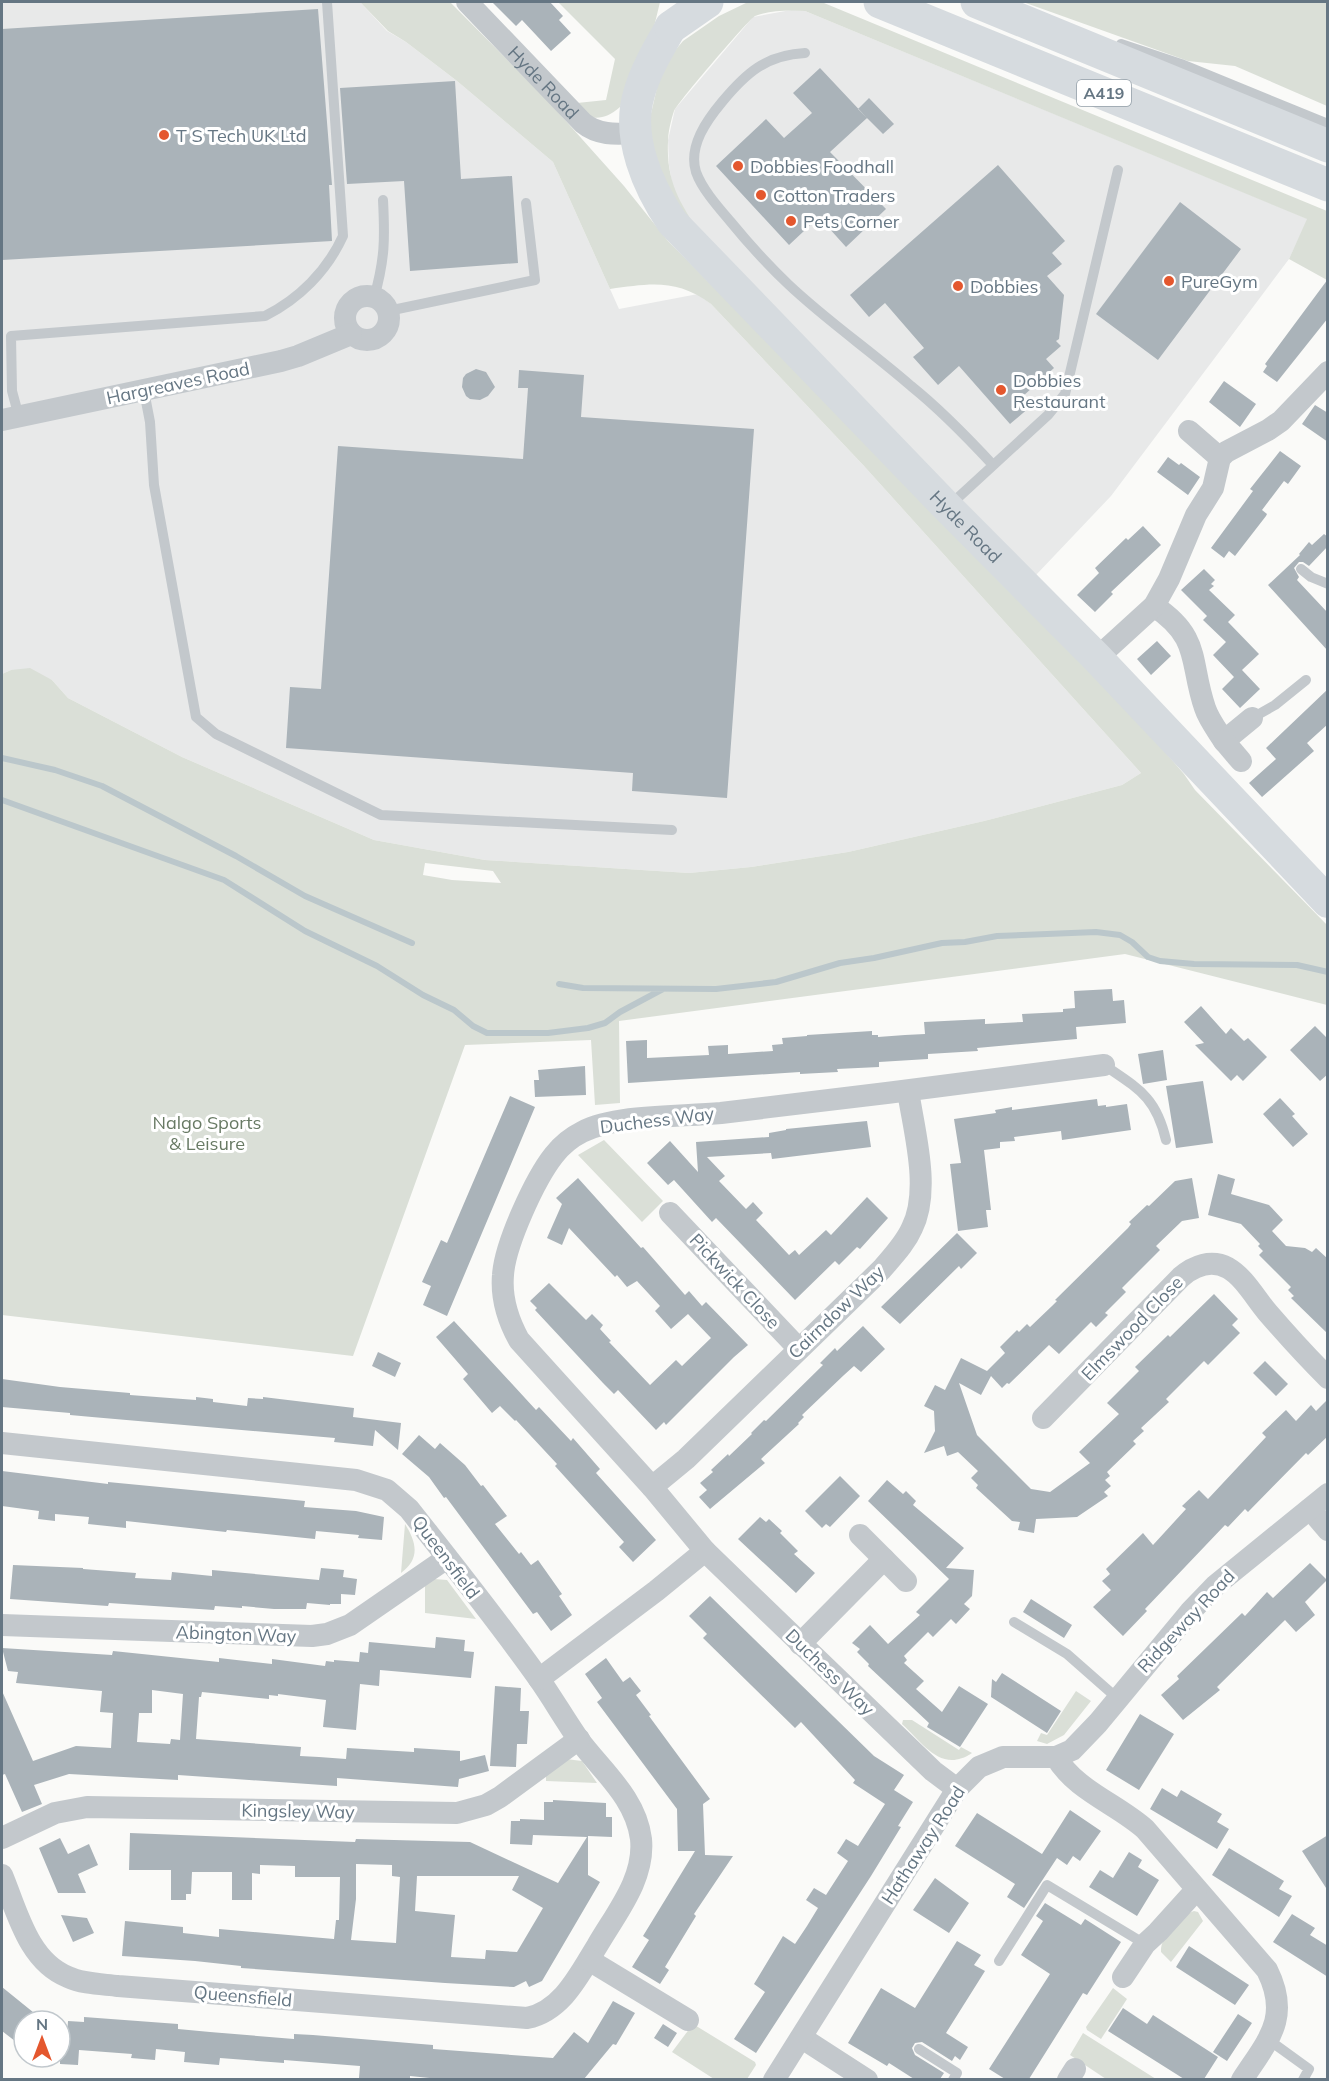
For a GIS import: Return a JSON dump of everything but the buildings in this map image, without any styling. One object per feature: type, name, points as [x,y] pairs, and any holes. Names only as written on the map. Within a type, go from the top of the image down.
[{"type":"highway","points":[[670,14],[707,2]]},
{"type":"highway","name":"A419","points":[[880,2],[1328,185]]},
{"type":"highway","name":"A419","points":[[977,2],[1328,146]]},
{"type":"main road","name":"Hyde Road","points":[[670,14],[641,87],[636,109],[637,133],[648,177],[657,198],[677,229],[1096,658],[1328,902]]},
{"type":"street","name":"Hyde Road","points":[[466,2],[591,130],[603,133],[637,133]]},
{"type":"street","points":[[351,334],[345,321],[348,307],[360,298],[381,304]]},
{"type":"street","name":"Hargreaves Road","points":[[10,418],[291,359],[351,334],[363,340],[377,338],[387,329],[389,317],[381,304]]},
{"type":"street","points":[[1096,658],[1154,606],[1169,579],[1196,515],[1214,488],[1220,458],[1226,452],[1281,421],[1327,374]]},
{"type":"street","points":[[1189,431],[1220,458]]},
{"type":"street","points":[[1154,606],[1175,621],[1185,635],[1195,662],[1205,709],[1224,741],[1241,762]]},
{"type":"street","points":[[1224,741],[1252,718]]},
{"type":"street","name":"Duchess Way","points":[[957,1789],[933,1771],[705,1551],[652,1487],[519,1340],[507,1315],[502,1285],[503,1272],[517,1226],[543,1170],[565,1143],[580,1133],[604,1123],[708,1114],[908,1091],[1104,1065]]},
{"type":"street","name":"Cairndow Way","points":[[652,1487],[686,1459],[882,1269],[914,1226],[920,1205],[920,1177],[908,1091]]},
{"type":"street","name":"Pickwick Close","points":[[670,1213],[799,1349]]},
{"type":"street","name":"Elmswood Close","points":[[1043,1418],[1180,1277],[1191,1269],[1203,1265],[1221,1266],[1236,1275],[1289,1338],[1328,1378]]},
{"type":"street","name":"Queensfield","points":[[2,1443],[356,1480],[375,1484],[398,1497],[539,1679],[579,1739],[629,1802],[641,1839],[640,1864],[633,1884],[588,1960],[561,2001],[540,2016],[527,2018],[82,1982],[66,1977],[53,1969],[35,1951],[2,1875]]},
{"type":"street","points":[[1319,1502],[1328,1530]]},
{"type":"street","name":"Ridgeway Road","points":[[1056,1757],[1076,1746],[1190,1612],[1215,1586],[1274,1536],[1319,1502]]},
{"type":"street","points":[[860,1535],[906,1581]]},
{"type":"street","points":[[539,1679],[705,1551]]},
{"type":"street","name":"Abington Way","points":[[2,1625],[312,1636],[327,1634],[350,1626],[447,1558]]},
{"type":"street","points":[[800,1644],[884,1559]]},
{"type":"street","name":"Kingsley Way","points":[[2,1838],[55,1813],[87,1807],[457,1813],[486,1805],[500,1797],[579,1739]]},
{"type":"street","name":"Hathaway Road","points":[[774,2079],[957,1789],[978,1767],[1003,1756],[1056,1757]]},
{"type":"street","points":[[1056,1757],[1065,1771],[1144,1829],[1261,1961],[1272,1979],[1278,2014],[1269,2040],[1242,2079]]},
{"type":"street","points":[[1123,1977],[1145,1944],[1196,1890]]},
{"type":"street","points":[[588,1960],[688,2020]]},
{"type":"street","points":[[802,2038],[867,2079]]},
{"type":"lane","points":[[10,418],[11,336],[265,316],[285,306],[334,256],[343,236],[327,2]]},
{"type":"lane","points":[[1030,23],[1095,37]]},
{"type":"lane","points":[[1113,42],[1181,64],[1328,124]]},
{"type":"lane","points":[[805,53],[785,54],[770,59],[753,70],[725,99],[709,117],[699,136],[696,156],[697,173],[721,210],[749,244],[788,284],[929,400],[993,465]]},
{"type":"lane","points":[[947,507],[1048,415],[1065,394],[1118,170]]},
{"type":"lane","points":[[383,200],[385,243],[381,304],[536,280],[526,203]]},
{"type":"lane","points":[[144,391],[150,422],[154,484],[196,717],[216,734],[381,815],[672,830]]},
{"type":"lane","points":[[1301,569],[1311,577],[1328,584]]},
{"type":"lane","points":[[1252,718],[1275,705],[1306,680]]},
{"type":"lane","points":[[1104,1065],[1148,1097],[1160,1116],[1166,1140]]},
{"type":"lane","points":[[1014,1622],[1067,1654],[1117,1698]]},
{"type":"lane","points":[[999,1961],[1047,1885],[1145,1944]]},
{"type":"lane","points":[[1269,2040],[1309,2069],[1303,2079]]},
{"type":"lane","points":[[919,2049],[957,2073],[953,2079]]},
{"type":"shaded area","points":[[2,2],[360,2],[387,31],[406,42],[457,81],[553,162],[619,309],[698,294],[711,304],[864,466],[1141,773],[1122,785],[984,821],[848,852],[751,867],[689,873],[485,860],[374,840],[182,757],[68,698],[52,680],[11,670],[2,674]]},
{"type":"shaded area","points":[[791,10],[805,11],[1308,219],[1289,259],[1111,496],[1036,575],[704,239],[680,204],[672,183],[669,165],[668,140],[675,109],[753,17]]},
{"type":"green space","name":"Nalgo Sports & Leisure","points":[[360,2],[450,2],[548,101],[624,186],[668,241],[1108,686],[1184,774],[1195,790],[1327,925],[1327,1005],[1125,954],[619,1021],[620,1103],[595,1105],[591,1040],[465,1045],[353,1356],[2,1315],[2,674],[11,670],[30,668],[52,680],[68,698],[182,757],[374,840],[485,860],[689,873],[751,867],[848,852],[984,821],[1122,785],[1141,773],[864,466],[711,304],[686,290],[662,285],[610,289],[553,162],[457,81],[388,31]],"holes":[[[425,863],[493,871],[501,883],[452,880],[423,875]]]},
{"type":"green space","points":[[558,2],[660,2],[654,27],[620,107],[608,115],[587,117],[577,103],[606,100],[615,59]]},
{"type":"green space","points":[[748,2],[824,3],[1327,211],[1327,280],[1289,259],[1307,219],[805,11],[773,12],[755,16],[714,61],[674,111],[668,138],[670,170],[682,205],[704,239],[671,204],[647,131],[662,66],[683,41],[719,16]]},
{"type":"green space","points":[[1023,2],[1327,2],[1327,106],[1235,66],[1188,61]]},
{"type":"green space","points":[[604,1140],[663,1201],[642,1222],[578,1155]]},
{"type":"green space","points":[[405,1524],[415,1550],[411,1562],[401,1573]]},
{"type":"green space","points":[[434,1579],[447,1580],[476,1619],[425,1613],[425,1586]]},
{"type":"green space","points":[[1076,1691],[1091,1701],[1064,1735],[1047,1744],[1037,1741],[1041,1733],[1047,1735]]},
{"type":"green space","points":[[903,1720],[912,1720],[959,1750],[961,1747],[972,1753],[961,1759],[951,1760],[933,1754],[902,1724]]},
{"type":"green space","points":[[566,1759],[582,1761],[597,1783],[546,1781],[546,1776]]},
{"type":"green space","points":[[1194,1911],[1198,1912],[1203,1921],[1171,1962],[1161,1952],[1167,1933],[1177,1922]]},
{"type":"green space","points":[[1113,1988],[1127,1999],[1101,2039],[1086,2027]]},
{"type":"green space","points":[[693,2024],[755,2062],[756,2065],[747,2079],[714,2079],[672,2052]]},
{"type":"green space","points":[[1083,2033],[1156,2079],[1106,2079],[1070,2055]]},
{"type":"waterway","points":[[2,758],[55,770],[102,786],[236,856],[305,896],[412,943]]},
{"type":"waterway","points":[[2,800],[224,880],[305,931],[377,966],[423,995],[454,1010],[473,1026],[487,1033],[548,1033],[588,1028],[605,1023],[620,1012],[663,989]]},
{"type":"waterway","points":[[559,984],[583,988],[716,989],[776,982],[840,963],[942,943],[965,942],[997,936],[1096,932],[1120,935],[1132,942],[1148,957],[1160,961],[1194,964],[1297,965],[1328,972]]},
{"type":"place","name":"T S Tech UK Ltd","points":[[164,135]]},
{"type":"place","name":"Dobbies Foodhall","points":[[738,166]]},
{"type":"place","name":"Cotton Traders","points":[[761,195]]},
{"type":"place","name":"Pets Corner","points":[[791,221]]},
{"type":"place","name":"PureGym","points":[[1169,281]]},
{"type":"place","name":"Dobbies","points":[[958,286]]},
{"type":"place","name":"Dobbies Restaurant","points":[[1001,390]]}]
